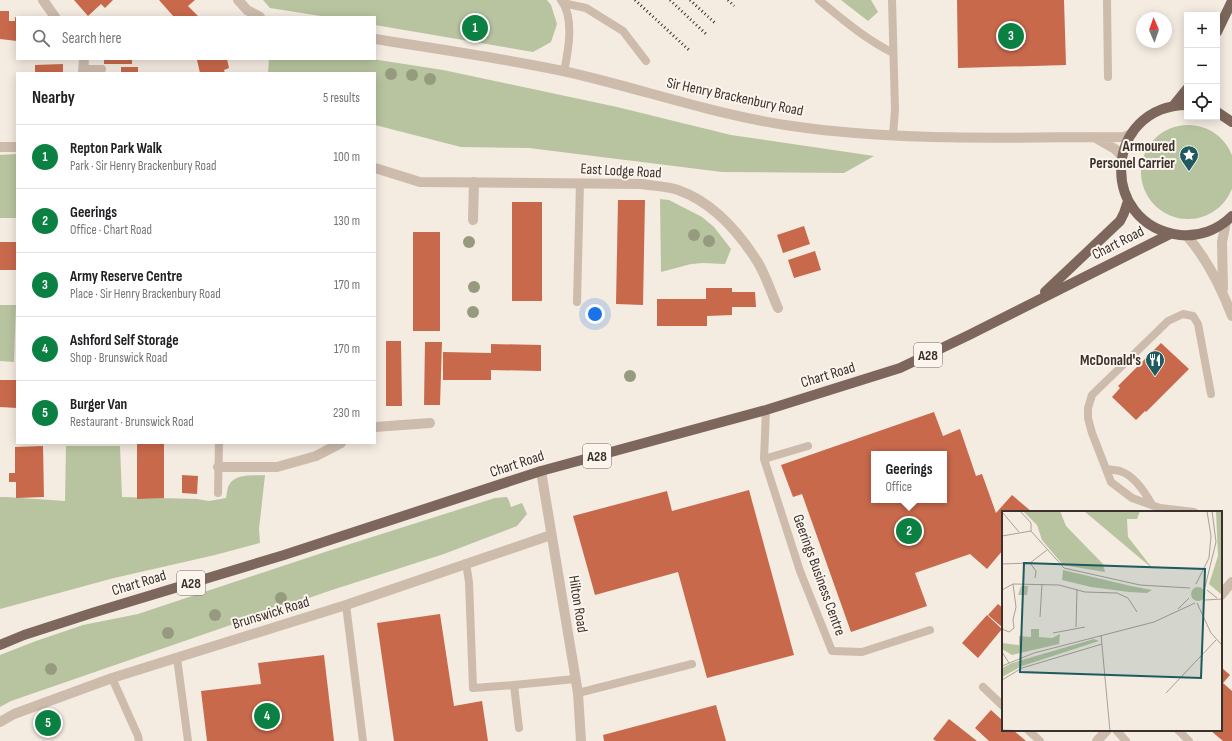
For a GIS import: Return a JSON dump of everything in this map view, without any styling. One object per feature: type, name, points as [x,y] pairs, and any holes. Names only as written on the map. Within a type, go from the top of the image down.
[{"type":"main road","points":[[1220,26],[1232,1]]},
{"type":"main road","points":[[1174,105],[1184,93]]},
{"type":"main road","points":[[1184,105],[1174,105],[1153,112],[1137,126],[1125,144],[1120,163],[1121,182],[1128,200],[1139,216],[1153,227],[1170,234],[1187,236],[1201,234],[1214,229],[1229,219]]},
{"type":"main road","points":[[1220,114],[1232,122]]},
{"type":"main road","name":"Chart Road","points":[[1037,300],[1120,221],[1128,200]]},
{"type":"main road","name":"Chart Road","points":[[0,645],[24,635],[92,613],[284,555],[541,472],[766,410],[900,368],[1170,234]]},
{"type":"street","points":[[43,0],[54,16]]},
{"type":"street","points":[[238,0],[247,10],[258,16]]},
{"type":"street","name":"Sir Henry Brackenbury Road","points":[[376,39],[512,61],[564,72],[714,111],[749,119],[793,126],[893,135],[1124,137],[1132,134]]},
{"type":"street","name":"Sir Henry Brackenbury Road","points":[[1094,137],[1115,149],[1122,156]]},
{"type":"street","points":[[0,147],[16,146]]},
{"type":"street","name":"East Lodge Road","points":[[376,168],[420,182],[642,184],[677,189],[698,199],[717,213],[735,231],[757,261],[778,308]]},
{"type":"street","points":[[473,220],[474,182]]},
{"type":"street","points":[[1223,293],[1221,268],[1222,242],[1229,219]]},
{"type":"street","points":[[1187,236],[1198,249],[1223,293],[1232,316]]},
{"type":"street","points":[[376,427],[430,423]]},
{"type":"street","points":[[218,468],[277,467],[316,456],[339,444]]},
{"type":"street","name":"Hilton Road","points":[[541,472],[578,693],[581,741]]},
{"type":"street","name":"Brunswick Road","points":[[0,722],[14,714],[112,678],[346,605],[551,535]]},
{"type":"street","points":[[1222,594],[1232,582]]},
{"type":"street","points":[[1097,741],[1106,731]]},
{"type":"lane","points":[[819,0],[858,31],[892,53]]},
{"type":"lane","points":[[892,0],[893,135]]},
{"type":"lane","points":[[1107,0],[1108,77]]},
{"type":"lane","points":[[562,2],[586,8],[623,31],[646,61]]},
{"type":"lane","points":[[562,2],[567,14],[570,31],[564,72]]},
{"type":"lane","points":[[83,67],[102,69]]},
{"type":"lane","points":[[577,302],[580,184]]},
{"type":"lane","points":[[1186,511],[1160,508],[1132,498],[1111,482],[1092,433],[1088,418],[1088,408],[1092,395],[1168,321],[1184,314],[1193,316],[1198,324],[1211,394]]},
{"type":"lane","name":"Geerings Business Centre","points":[[766,410],[764,459],[800,571],[832,651],[862,652],[930,630]]},
{"type":"lane","points":[[218,493],[219,444]]},
{"type":"lane","points":[[764,459],[808,446]]},
{"type":"lane","points":[[1107,469],[1121,471],[1131,478],[1142,489],[1152,505]]},
{"type":"lane","points":[[466,563],[469,582],[473,688],[575,679]]},
{"type":"lane","points":[[346,605],[363,741]]},
{"type":"lane","points":[[177,658],[188,741]]},
{"type":"lane","points":[[578,693],[692,664]]},
{"type":"lane","points":[[112,678],[139,741]]},
{"type":"lane","points":[[514,685],[519,728]]},
{"type":"lane","points":[[983,687],[1002,705]]},
{"type":"lane","points":[[1029,731],[1040,741]]},
{"type":"lane","points":[[1117,731],[1126,741]]},
{"type":"lane","points":[[1179,731],[1189,741]]},
{"type":"green space","points":[[263,0],[547,0],[551,5],[557,24],[551,42],[533,52],[376,25],[376,16],[321,16],[270,8]]},
{"type":"green space","points":[[841,0],[871,0],[878,12],[868,21]]},
{"type":"green space","points":[[269,60],[376,60],[443,70],[617,107],[731,135],[874,156],[844,173],[722,172],[529,148],[461,147],[376,125],[376,72],[268,72]]},
{"type":"green space","points":[[1188,125],[1206,129],[1221,139],[1231,154],[1233,160],[1233,184],[1231,190],[1221,205],[1206,215],[1188,219],[1170,215],[1155,205],[1145,190],[1141,172],[1145,154],[1155,139],[1170,129]]},
{"type":"green space","points":[[16,154],[16,218],[0,218],[0,155]]},
{"type":"green space","points":[[660,199],[669,200],[702,217],[714,227],[731,249],[725,264],[691,264],[661,272]]},
{"type":"green space","points":[[0,305],[16,305],[14,362],[0,361]]},
{"type":"green space","points":[[66,446],[120,446],[122,497],[197,499],[209,501],[226,498],[228,486],[232,481],[240,477],[265,475],[259,529],[260,543],[114,578],[0,609],[0,497],[65,501]]},
{"type":"green space","points":[[507,497],[511,507],[522,503],[527,514],[517,526],[444,554],[332,590],[11,701],[0,707],[0,655],[83,625],[138,614],[328,551],[495,498]]},
{"type":"building","points":[[74,0],[113,0],[105,8],[101,4],[88,16]]},
{"type":"building","points":[[159,0],[195,0],[188,6],[198,16],[173,16]]},
{"type":"building","points":[[957,0],[1064,0],[1066,65],[958,68]]},
{"type":"building","points":[[0,11],[9,11],[9,21],[15,21],[16,18],[16,41],[0,39]]},
{"type":"building","points":[[104,60],[132,60],[132,64],[104,64]]},
{"type":"building","points":[[197,60],[227,60],[229,68],[224,70],[225,72],[200,72]]},
{"type":"building","points":[[63,64],[63,72],[35,72],[35,65]]},
{"type":"building","points":[[121,67],[138,67],[138,72],[121,72]]},
{"type":"building","points":[[618,200],[645,200],[643,305],[616,304]]},
{"type":"building","points":[[512,202],[542,202],[542,301],[512,301]]},
{"type":"building","points":[[804,226],[810,244],[783,253],[777,235]]},
{"type":"building","points":[[413,232],[440,232],[440,331],[413,331]]},
{"type":"building","points":[[0,242],[16,242],[16,270],[0,270]]},
{"type":"building","points":[[815,251],[821,270],[794,278],[788,260]]},
{"type":"building","points":[[706,288],[732,288],[732,292],[755,292],[756,307],[732,307],[732,315],[707,316],[707,326],[657,326],[657,299],[706,299]]},
{"type":"building","points":[[386,341],[401,341],[402,406],[386,406]]},
{"type":"building","points":[[425,342],[442,342],[440,405],[424,405]]},
{"type":"building","name":"McDonald's","points":[[1161,343],[1189,369],[1136,420],[1112,397],[1120,388],[1118,386]]},
{"type":"building","points":[[491,344],[541,345],[541,371],[491,370],[491,380],[443,380],[443,352],[491,353]]},
{"type":"building","points":[[0,380],[16,380],[16,408],[0,407]]},
{"type":"building","points":[[934,412],[943,436],[960,429],[976,476],[982,474],[996,513],[1012,495],[1031,511],[1002,511],[1002,551],[987,569],[970,554],[915,573],[927,606],[851,632],[802,494],[793,497],[781,465]]},
{"type":"building","points":[[137,444],[164,444],[164,498],[137,499]]},
{"type":"building","points":[[43,446],[44,497],[16,498],[16,482],[9,482],[9,473],[15,473],[15,447]]},
{"type":"building","points":[[182,475],[198,476],[197,494],[182,493]]},
{"type":"building","points":[[749,490],[794,655],[707,678],[678,572],[595,595],[573,516],[667,491],[672,511]]},
{"type":"building","points":[[998,604],[1002,607],[1002,627],[988,615]]},
{"type":"building","points":[[440,614],[454,706],[482,701],[488,741],[394,741],[377,623]]},
{"type":"building","points":[[987,615],[1002,629],[978,658],[962,643]]},
{"type":"building","points":[[324,655],[334,741],[207,741],[201,691],[261,684],[258,663]]},
{"type":"building","points":[[1222,668],[1230,675],[1223,683],[1232,691],[1232,741],[1223,741],[1211,731],[1222,731]]},
{"type":"building","points":[[716,705],[726,741],[604,741],[603,735]]},
{"type":"building","points":[[991,710],[1002,720],[1002,731],[1014,731],[1026,741],[989,741],[975,728]]},
{"type":"building","points":[[949,719],[977,741],[936,741],[933,739]]},
{"type":"railway","points":[[635,0],[690,51]]},
{"type":"railway","points":[[670,0],[706,34]]},
{"type":"railway","points":[[690,0],[716,24]]},
{"type":"railway","points":[[728,0],[734,6]]},
{"type":"place","name":"Repton Park Walk","points":[[475,28]]},
{"type":"place","name":"Army Reserve Centre","points":[[1011,36]]},
{"type":"place","name":"Armoured Personel Carrier","points":[[1189,172]]},
{"type":"place","name":"McDonald's","points":[[1155,377]]},
{"type":"place","name":"Geerings","points":[[909,531]]},
{"type":"place","name":"Ashford Self Storage","points":[[267,716]]},
{"type":"place","name":"Burger Van","points":[[48,723]]}]
